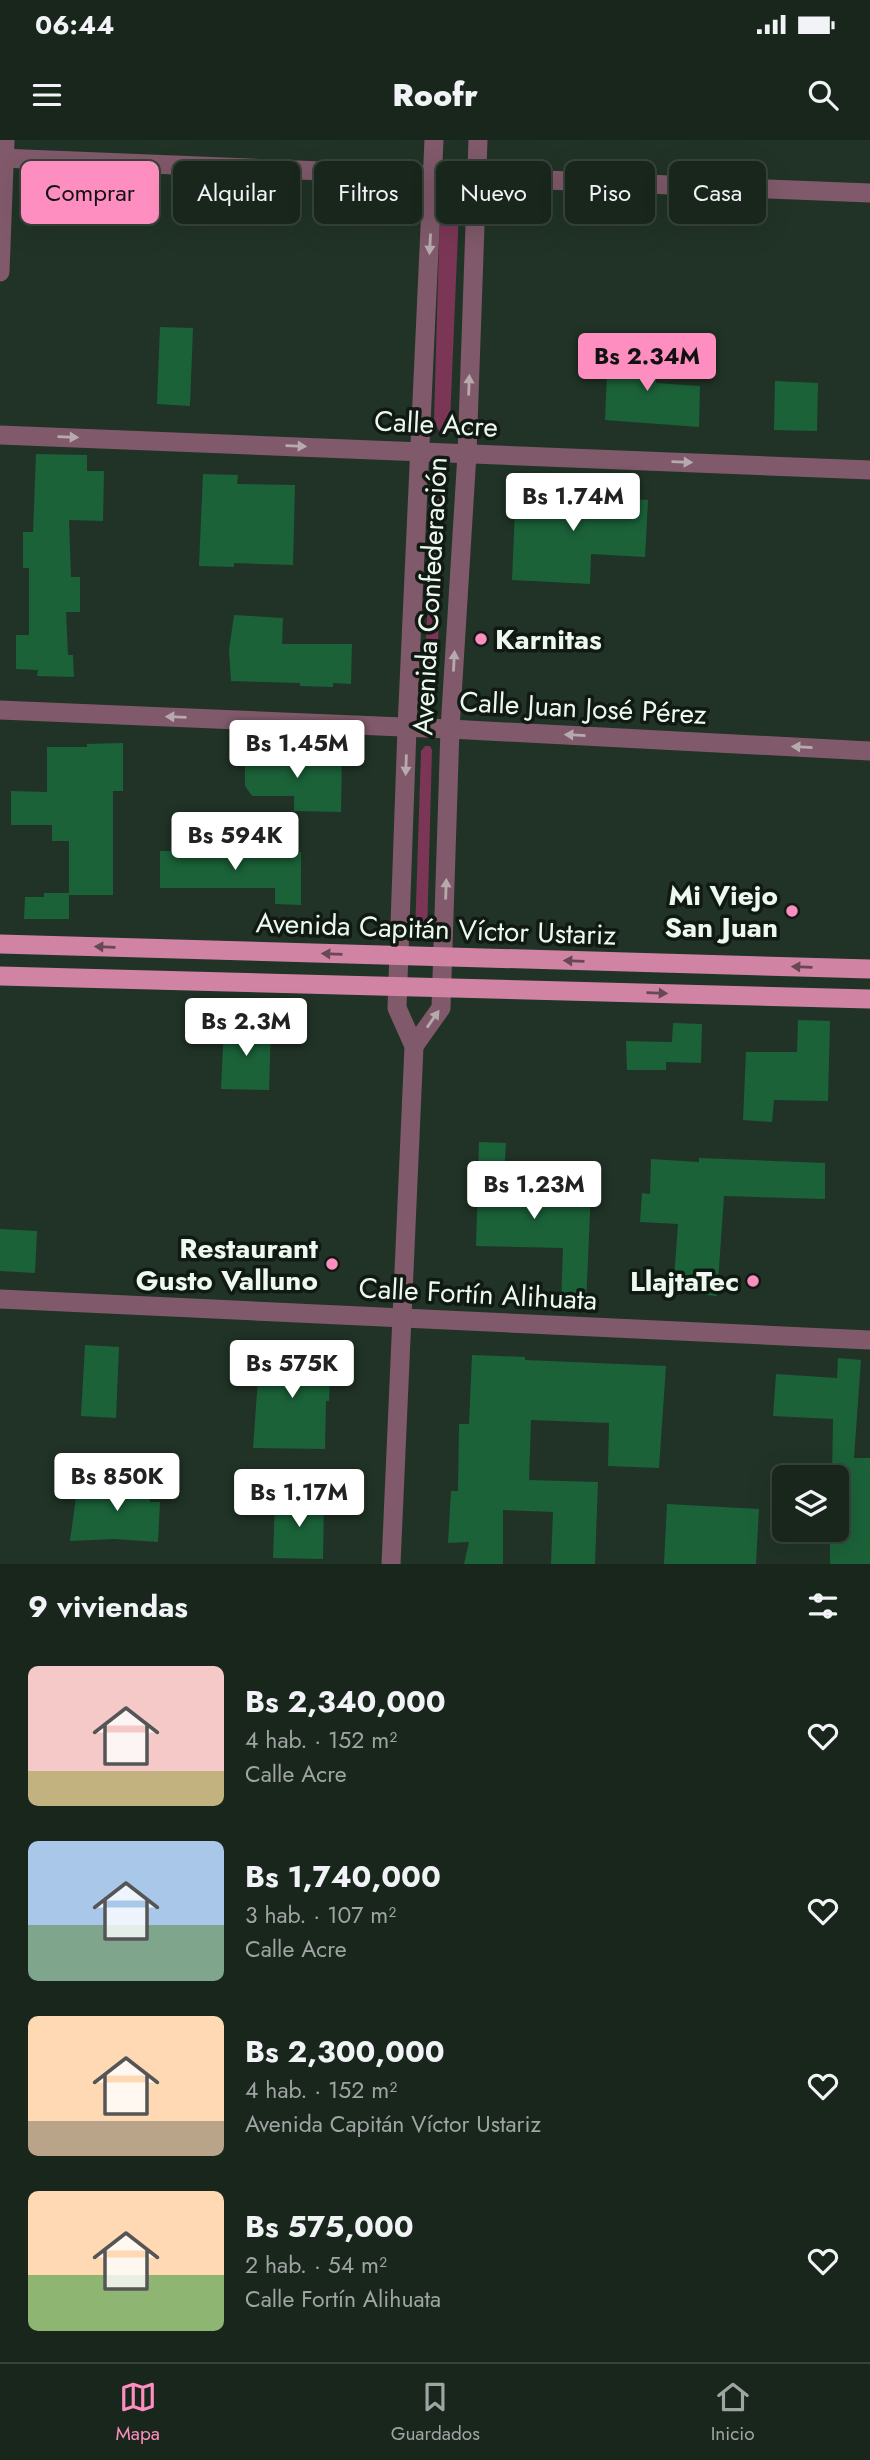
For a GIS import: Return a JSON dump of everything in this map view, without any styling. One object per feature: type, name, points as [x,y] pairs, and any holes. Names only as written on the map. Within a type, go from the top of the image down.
[{"type":"main road","name":"Avenida Capitán Víctor Ustariz","points":[[0,944],[870,969]]},
{"type":"main road","name":"Avenida Capitán Víctor Ustariz","points":[[0,976],[870,999]]},
{"type":"street","name":"Avenida Confederación","points":[[391,1564],[414,1046],[397,1008],[434,140]]},
{"type":"street","name":"Avenida Confederación","points":[[477,161],[478,140]]},
{"type":"street","points":[[0,272],[3,152],[436,176]]},
{"type":"street","points":[[551,182],[870,193]]},
{"type":"street","name":"Avenida Confederación","points":[[414,1046],[441,1009],[450,729],[467,454],[475,224]]},
{"type":"street","name":"Calle Acre","points":[[0,435],[870,470]]},
{"type":"street","name":"Calle Juan José Pérez","points":[[0,710],[450,729],[870,751]]},
{"type":"street","name":"Calle Fortín Alihuata","points":[[0,1299],[870,1340]]},
{"type":"shaded area","points":[[440,224],[458,224],[450,422],[447,432],[440,432],[434,422]]},
{"type":"shaded area","points":[[440,470],[446,475],[435,704],[428,711],[423,702],[434,475]]},
{"type":"shaded area","points":[[425,746],[430,746],[432,750],[427,935],[415,934],[421,751]]},
{"type":"building","points":[[160,327],[193,328],[190,406],[157,404]]},
{"type":"building","points":[[608,351],[658,354],[656,383],[700,386],[699,427],[605,420]]},
{"type":"building","points":[[775,381],[818,383],[817,431],[774,430]]},
{"type":"building","points":[[36,454],[87,455],[87,471],[104,471],[103,521],[69,520],[71,577],[80,577],[80,612],[66,612],[68,655],[73,655],[74,677],[37,676],[38,670],[16,669],[16,635],[29,635],[29,568],[23,568],[23,532],[33,532]]},
{"type":"building","points":[[203,474],[238,475],[237,484],[295,485],[293,565],[234,563],[234,567],[199,566]]},
{"type":"building","points":[[516,486],[594,490],[594,497],[648,500],[645,557],[591,554],[590,584],[512,580]]},
{"type":"building","points":[[234,615],[283,618],[282,644],[352,644],[351,684],[333,683],[333,687],[231,681],[229,650]]},
{"type":"building","points":[[123,743],[123,791],[113,791],[113,895],[69,895],[69,919],[24,919],[25,897],[44,897],[44,893],[69,893],[69,841],[52,841],[52,825],[11,825],[11,791],[47,792],[47,747],[87,747],[87,744]]},
{"type":"building","points":[[271,752],[271,755],[342,756],[341,812],[294,811],[294,796],[252,796],[245,786],[245,753]]},
{"type":"building","points":[[160,851],[301,852],[301,905],[275,904],[275,888],[160,888]]},
{"type":"building","points":[[798,1020],[830,1021],[828,1101],[774,1100],[772,1122],[743,1120],[746,1052],[797,1052]]},
{"type":"building","points":[[673,1023],[702,1024],[701,1063],[666,1062],[666,1070],[627,1070],[626,1041],[672,1042]]},
{"type":"building","points":[[224,1025],[271,1026],[269,1090],[221,1089]]},
{"type":"building","points":[[479,1142],[506,1143],[503,1194],[565,1196],[565,1189],[591,1191],[586,1305],[561,1304],[563,1248],[476,1246]]},
{"type":"building","points":[[699,1158],[825,1163],[825,1199],[724,1196],[717,1296],[673,1292],[678,1224],[640,1222],[642,1193],[650,1194],[651,1159],[699,1162]]},
{"type":"building","points":[[0,1229],[37,1231],[35,1273],[0,1271]]},
{"type":"building","points":[[85,1345],[119,1347],[116,1418],[81,1416]]},
{"type":"building","points":[[260,1350],[331,1354],[325,1449],[253,1448]]},
{"type":"building","points":[[472,1355],[666,1366],[659,1468],[608,1466],[609,1423],[531,1420],[529,1480],[598,1482],[595,1564],[551,1564],[553,1512],[503,1510],[503,1564],[464,1564],[469,1542],[448,1543],[451,1491],[458,1491],[459,1424],[469,1424]]},
{"type":"building","points":[[838,1358],[861,1360],[854,1458],[870,1458],[870,1564],[830,1564],[830,1542],[849,1542],[849,1465],[832,1465],[833,1419],[773,1416],[776,1374],[837,1378]]},
{"type":"building","points":[[116,1475],[149,1478],[150,1502],[160,1502],[158,1542],[114,1539],[70,1541],[77,1490],[116,1488]]},
{"type":"building","points":[[275,1499],[324,1500],[323,1559],[273,1558]]},
{"type":"building","points":[[667,1504],[759,1509],[756,1564],[664,1564]]},
{"type":"place","name":"Karnitas","points":[[481,639]]},
{"type":"place","name":"Mi Viejo San Juan","points":[[792,911]]},
{"type":"place","name":"Restaurant Gusto Valluno","points":[[332,1264]]},
{"type":"place","name":"LlajtaTec","points":[[753,1281]]}]
